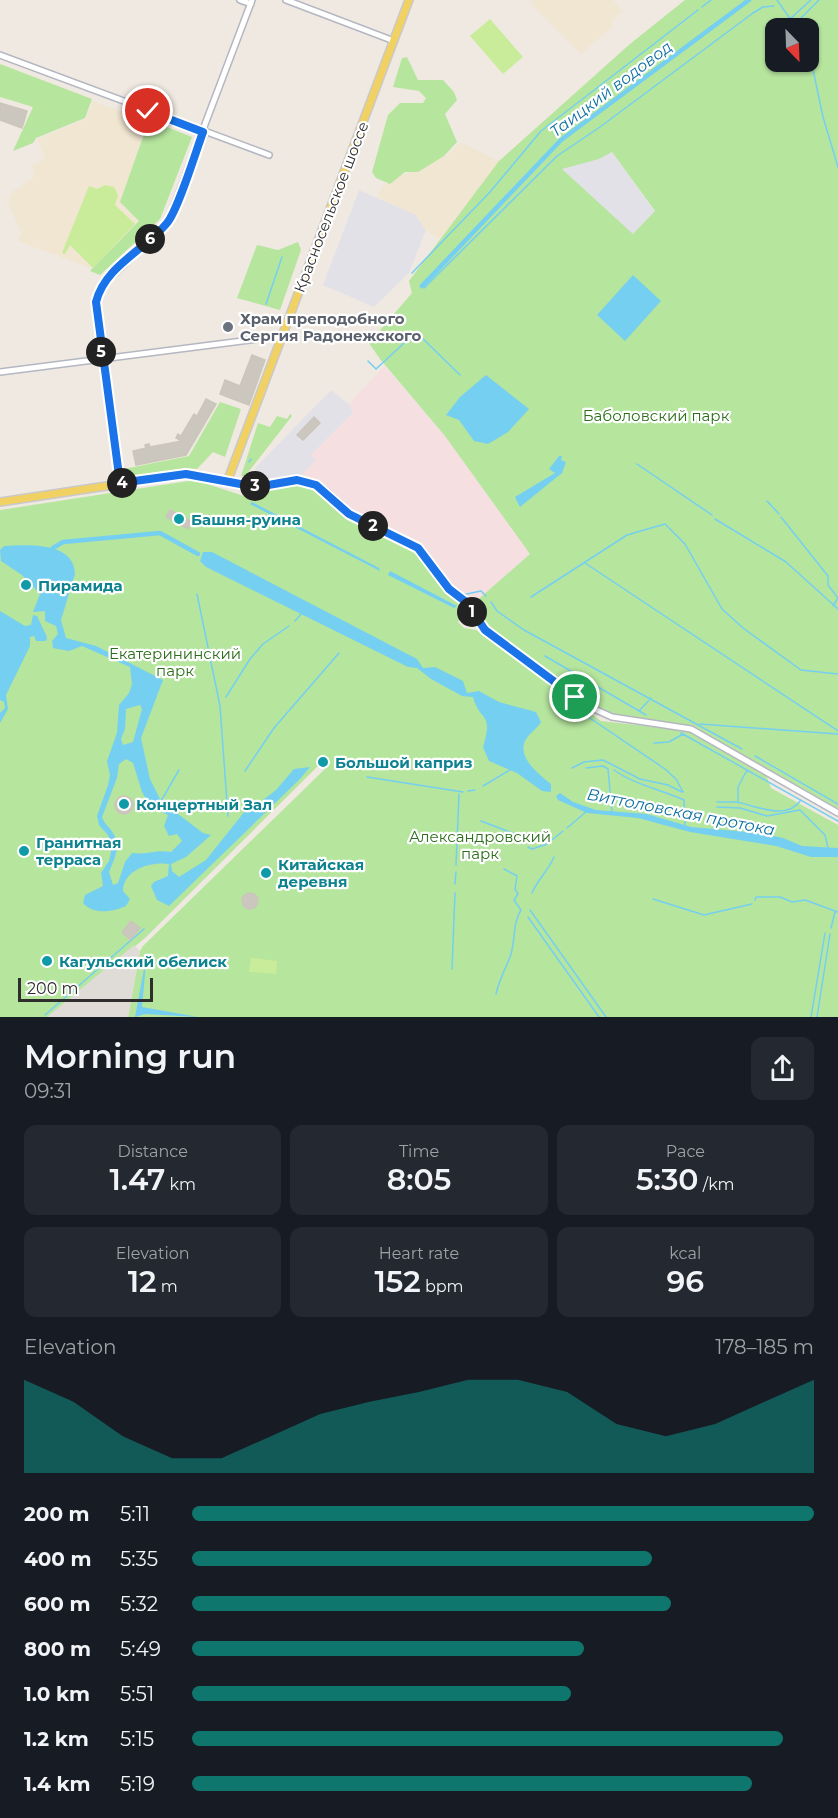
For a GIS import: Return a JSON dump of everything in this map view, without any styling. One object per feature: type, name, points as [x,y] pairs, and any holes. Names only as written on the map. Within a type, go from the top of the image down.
[{"type":"main road","name":"Красносельское шоссе","points":[[227,482],[409,0]]},
{"type":"main road","points":[[0,502],[186,474],[227,482]]},
{"type":"street","points":[[120,483],[96,313],[98,294],[113,272],[168,222],[251,2],[240,0]]},
{"type":"street","points":[[286,0],[394,40]]},
{"type":"street","points":[[0,55],[269,155]]},
{"type":"street","points":[[0,372],[263,338],[281,339]]},
{"type":"street","points":[[227,482],[257,487],[297,480],[316,485],[349,514],[418,548],[449,589],[466,602],[485,630],[592,708],[612,717],[691,729],[838,813]]},
{"type":"shaded area","points":[[532,0],[613,0],[623,11],[611,22],[613,26],[581,54],[531,4]]},
{"type":"shaded area","points":[[93,101],[148,121],[120,202],[139,221],[93,269],[18,241],[21,233],[8,202],[12,192],[33,178],[35,173],[32,165],[45,159],[37,139],[86,119]]},
{"type":"shaded area","points":[[461,142],[499,161],[440,239],[426,230],[416,215],[377,197],[384,184],[389,185],[396,177],[420,169],[426,152],[446,156]]},
{"type":"shaded area","points":[[612,152],[655,212],[633,235],[561,168],[599,159]]},
{"type":"shaded area","points":[[359,190],[416,215],[426,230],[409,273],[374,307],[323,285]]},
{"type":"shaded area","points":[[385,366],[445,436],[530,554],[472,605],[451,589],[417,544],[357,516],[326,488],[300,477],[316,460],[311,455],[353,413],[350,405],[355,397]]},
{"type":"shaded area","points":[[331,390],[350,405],[353,413],[311,455],[317,460],[300,477],[258,482],[255,468]]},
{"type":"shaded area","points":[[134,945],[140,951],[128,1017],[47,1017]]},
{"type":"green space","name":"Баболовский парк","points":[[685,0],[838,0],[838,809],[694,727],[618,715],[597,708],[483,625],[474,603],[530,554],[445,436],[369,343],[412,293],[409,281],[499,161],[630,44]],"holes":[[[612,152],[655,211],[633,234],[562,169],[599,159]]]},
{"type":"green space","points":[[490,19],[523,57],[503,74],[470,36]]},
{"type":"green space","points":[[407,57],[418,80],[443,80],[454,92],[457,100],[445,114],[457,142],[444,156],[418,172],[405,172],[390,184],[376,178],[372,172],[388,115],[400,103],[423,103],[426,98],[419,91],[393,87],[402,58]]},
{"type":"green space","points":[[0,64],[92,99],[85,118],[36,138],[33,143],[13,151],[33,107],[0,97]]},
{"type":"green space","points":[[149,120],[192,137],[160,219],[100,275],[90,271],[139,221],[120,202]]},
{"type":"green space","points":[[105,185],[114,187],[118,195],[115,205],[135,224],[93,268],[70,245],[65,254],[62,253],[89,186],[97,189]]},
{"type":"green space","points":[[298,242],[301,250],[280,310],[237,298],[257,245],[278,250]]},
{"type":"green space","points":[[220,402],[241,409],[225,457],[213,452],[197,469],[186,468],[125,477],[124,469],[189,456]]},
{"type":"green space","points":[[290,414],[292,416],[250,470],[245,476],[241,476],[258,423],[270,427],[277,416],[287,419]]},
{"type":"green space","points":[[195,480],[250,498],[261,491],[291,486],[304,486],[320,492],[356,521],[412,547],[446,591],[466,607],[458,622],[464,628],[476,630],[601,721],[690,731],[766,775],[771,788],[838,825],[838,1017],[128,1017],[140,951],[143,946],[325,769],[320,764],[145,938],[51,1017],[0,1017],[0,510]]},
{"type":"green space","points":[[251,958],[277,961],[276,974],[249,972]]},
{"type":"water","points":[[633,275],[661,301],[625,341],[597,315]]},
{"type":"water","points":[[486,375],[529,409],[508,432],[488,444],[474,441],[459,420],[446,415],[460,397]]},
{"type":"water","points":[[559,456],[562,456],[561,460],[566,462],[562,473],[520,507],[515,497],[555,473],[549,469]]},
{"type":"water","points":[[252,502],[379,568],[380,571],[250,504]]},
{"type":"water","points":[[4,546],[48,547],[67,556],[73,563],[75,574],[61,620],[66,638],[96,646],[163,680],[141,738],[150,779],[161,801],[203,833],[211,835],[186,857],[171,864],[172,871],[179,877],[206,860],[245,811],[249,811],[276,790],[294,769],[310,767],[169,906],[157,900],[151,886],[154,882],[168,876],[169,864],[162,863],[147,865],[128,877],[123,891],[130,899],[126,906],[115,910],[98,911],[83,903],[85,895],[103,886],[101,873],[109,861],[112,847],[108,835],[99,825],[97,816],[110,775],[107,761],[117,733],[119,705],[129,693],[132,684],[130,667],[82,646],[69,651],[53,648],[52,641],[58,634],[56,626],[45,621],[45,611],[33,612],[40,594],[22,575],[1,561],[0,550]],"holes":[[[140,705],[142,709],[133,742],[123,745],[121,739],[125,729],[126,709]],[[126,759],[133,763],[142,792],[151,807],[168,815],[164,826],[169,836],[177,834],[182,841],[171,852],[132,853],[125,862],[118,883],[113,885],[109,872],[117,846],[114,835],[102,817],[117,778],[119,764]]]},
{"type":"water","points":[[203,552],[212,552],[417,659],[423,668],[435,667],[463,681],[467,693],[479,691],[499,702],[536,712],[541,722],[525,741],[524,754],[531,766],[551,784],[551,792],[542,791],[517,773],[489,761],[483,747],[487,722],[473,697],[462,696],[431,679],[417,668],[408,667],[206,567],[200,561]]},
{"type":"water","points":[[390,571],[457,606],[454,608],[388,575]]},
{"type":"water","points":[[0,611],[25,626],[31,625],[33,615],[37,616],[47,637],[46,641],[36,641],[34,636],[30,637],[30,646],[6,695],[8,709],[0,723],[0,713],[5,708],[4,702],[0,700]]},
{"type":"water","points":[[560,793],[573,802],[596,810],[647,814],[691,827],[760,833],[783,838],[802,846],[838,848],[838,857],[811,857],[776,846],[690,832],[638,818],[587,813],[558,800],[556,796]]},
{"type":"water","points":[[147,953],[142,1007],[198,1017],[145,1014],[135,1017]]},
{"type":"building","points":[[0,103],[27,111],[22,128],[0,120]]},
{"type":"building","points":[[252,355],[265,360],[249,405],[220,394],[225,380],[240,386]]},
{"type":"building","points":[[206,399],[216,404],[186,455],[136,465],[133,451],[146,448],[145,445],[149,444],[150,447],[182,441],[176,438],[178,434],[181,436],[194,414],[197,416]]},
{"type":"building","points":[[314,417],[320,423],[303,440],[297,435]]},
{"type":"building","name":"Башня-руина","points":[[170,510],[192,522],[188,529],[166,517]]},
{"type":"building","name":"Концертный Зал","points":[[124,796],[130,799],[133,805],[130,811],[124,814],[118,811],[115,805],[118,799]]},
{"type":"building","points":[[247,893],[253,893],[258,901],[256,907],[247,909],[242,904],[242,898]]},
{"type":"building","points":[[131,921],[140,928],[130,940],[122,932]]},
{"type":"waterway","points":[[702,7],[711,0]]},
{"type":"waterway","name":"Таицкий водовод","points":[[422,286],[561,140],[749,0]]},
{"type":"waterway","points":[[777,0],[790,18]]},
{"type":"waterway","points":[[791,18],[811,0]]},
{"type":"waterway","points":[[801,18],[819,0]]},
{"type":"waterway","points":[[424,288],[557,156],[600,127],[753,13],[763,7],[774,6]]},
{"type":"waterway","points":[[412,273],[490,192],[541,131],[698,10]]},
{"type":"waterway","points":[[813,72],[823,117],[838,167]]},
{"type":"waterway","points":[[266,304],[282,257]]},
{"type":"waterway","points":[[368,361],[376,369],[416,332],[460,375]]},
{"type":"waterway","points":[[637,464],[712,515]]},
{"type":"waterway","points":[[767,501],[779,514]]},
{"type":"waterway","points":[[781,517],[828,576],[828,585],[838,598],[833,606]]},
{"type":"waterway","points":[[715,519],[786,562],[838,609]]},
{"type":"waterway","points":[[531,597],[627,535],[665,524],[685,544],[722,609],[743,628],[801,670],[838,674]]},
{"type":"waterway","points":[[53,548],[63,542],[160,533],[198,554]]},
{"type":"waterway","points":[[585,563],[838,731]]},
{"type":"waterway","points":[[462,595],[481,591],[486,596]]},
{"type":"waterway","points":[[197,594],[220,706],[228,816]]},
{"type":"waterway","points":[[491,602],[497,611],[524,630],[742,749]]},
{"type":"waterway","points":[[295,621],[302,613]]},
{"type":"waterway","points":[[226,697],[250,659],[263,644],[289,626]]},
{"type":"waterway","points":[[245,771],[274,728],[339,653]]},
{"type":"waterway","points":[[545,656],[646,715]]},
{"type":"waterway","points":[[556,695],[665,769],[676,779],[683,792]]},
{"type":"waterway","points":[[640,710],[651,698]]},
{"type":"waterway","points":[[700,724],[838,734]]},
{"type":"waterway","points":[[681,733],[838,821]]},
{"type":"waterway","points":[[654,743],[669,742],[683,734]]},
{"type":"waterway","points":[[755,756],[838,804]]},
{"type":"waterway","points":[[572,768],[584,762],[603,760],[640,779],[668,785],[682,792]]},
{"type":"waterway","name":"Виттоловская протока","points":[[586,768],[603,766],[608,769],[612,812]]},
{"type":"waterway","points":[[161,801],[179,770]]},
{"type":"waterway","points":[[483,786],[510,770]]},
{"type":"waterway","name":"Виттоловская протока","points":[[614,770],[639,783],[684,800],[685,825]]},
{"type":"waterway","points":[[738,802],[738,787],[747,770]]},
{"type":"waterway","points":[[367,777],[463,792]]},
{"type":"waterway","points":[[468,791],[475,790]]},
{"type":"waterway","points":[[456,865],[459,794]]},
{"type":"waterway","name":"Виттоловская протока","points":[[717,802],[736,802],[779,811],[795,807],[801,800]]},
{"type":"waterway","name":"Виттоловская протока","points":[[717,807],[740,808],[767,816],[800,810],[825,835],[828,848]]},
{"type":"waterway","name":"Виттоловская протока","points":[[567,828],[587,811]]},
{"type":"waterway","points":[[481,821],[520,836],[525,842]]},
{"type":"waterway","points":[[528,847],[532,849],[547,844],[563,831]]},
{"type":"waterway","points":[[532,893],[554,857]]},
{"type":"waterway","points":[[496,994],[512,951],[516,921],[521,910],[514,900],[518,894],[515,889],[517,876],[504,869]]},
{"type":"waterway","points":[[455,884],[456,872]]},
{"type":"waterway","points":[[452,969],[455,893]]},
{"type":"waterway","points":[[755,900],[756,897],[780,897],[792,902],[805,900],[838,912]]},
{"type":"waterway","points":[[653,899],[704,915],[752,904]]},
{"type":"waterway","points":[[530,910],[606,1017]]},
{"type":"waterway","points":[[831,928],[835,912]]},
{"type":"waterway","points":[[528,917],[599,1017]]},
{"type":"waterway","points":[[45,1015],[144,929]]},
{"type":"waterway","points":[[811,1017],[825,933]]},
{"type":"waterway","points":[[817,1017],[830,934]]},
{"type":"place","name":"Храм преподобного Сергия Радонежского","points":[[228,327]]},
{"type":"place","name":"Башня-руина","points":[[179,519]]},
{"type":"place","name":"Пирамида","points":[[26,585]]},
{"type":"place","name":"Большой каприз","points":[[323,762]]},
{"type":"place","name":"Концертный Зал","points":[[124,804]]},
{"type":"place","name":"Гранитная терраса","points":[[24,851]]},
{"type":"place","name":"Китайская деревня","points":[[266,873]]},
{"type":"place","name":"Кагульский обелиск","points":[[47,961]]},
{"type":"route","points":[[148,111],[203,132],[168,222],[113,272],[103,285],[96,302],[101,354],[120,483],[193,474],[257,487],[297,480],[316,485],[325,490],[349,514],[418,548],[449,589],[466,602],[478,624],[575,697]]},
{"type":"park label","name":"Екатерининский парк","points":[[175,662]]},
{"type":"park label","name":"Александровский парк","points":[[480,844]]}]
